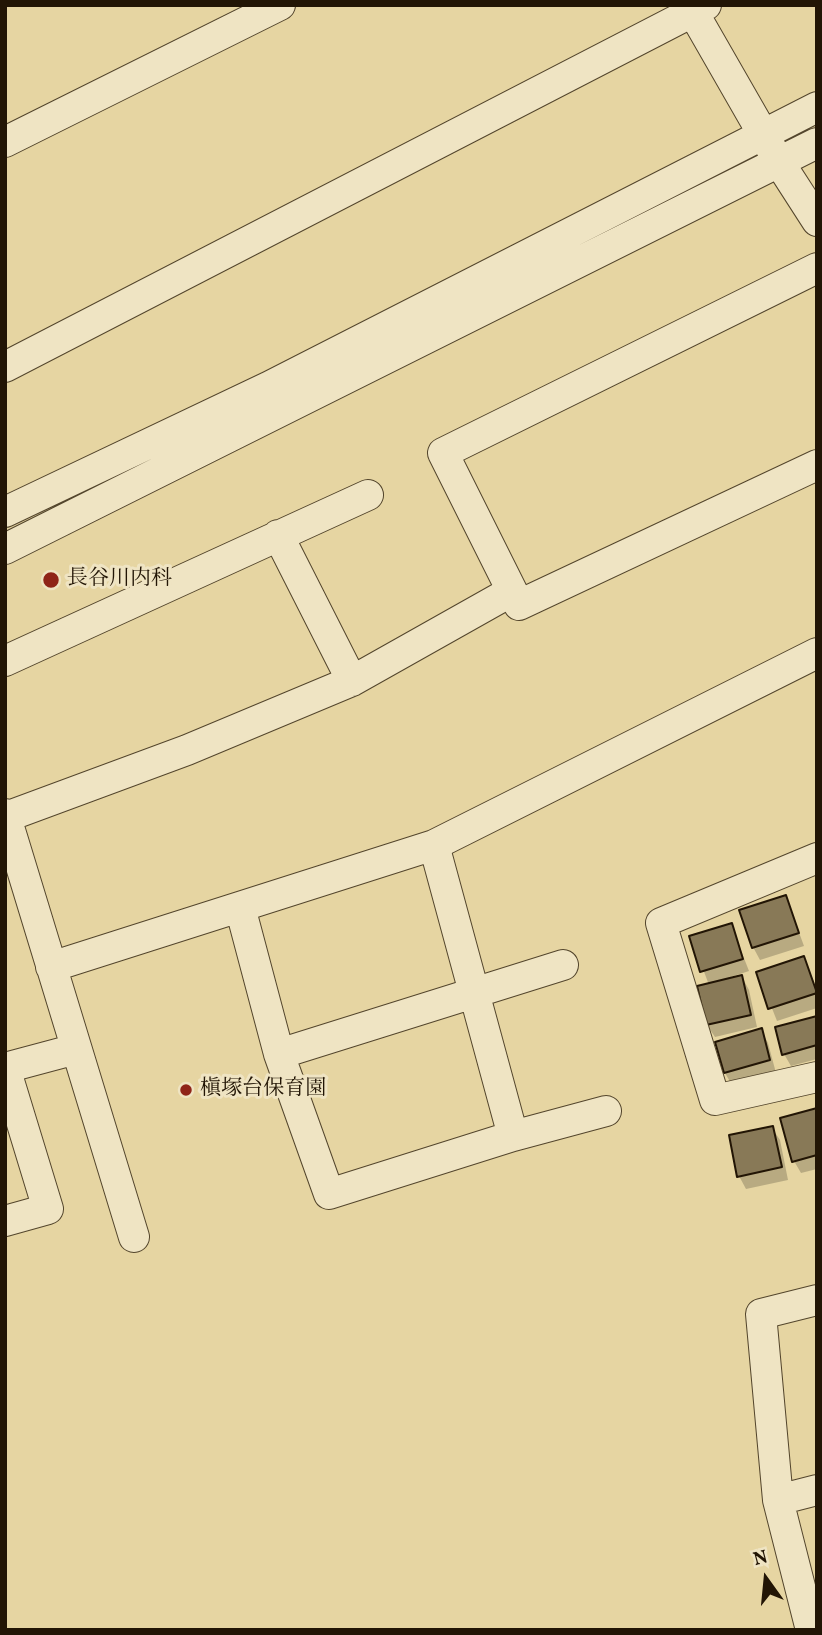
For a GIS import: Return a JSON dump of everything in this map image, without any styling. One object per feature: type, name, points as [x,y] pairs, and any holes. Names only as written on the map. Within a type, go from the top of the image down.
[{"type":"street","points":[[5,142],[280,5]]},
{"type":"street","points":[[5,367],[696,8],[763,134],[817,221]]},
{"type":"street","points":[[5,512],[268,387],[817,107]]},
{"type":"street","points":[[5,549],[817,144]]},
{"type":"street","points":[[817,268],[443,453],[519,606],[817,465]]},
{"type":"street","points":[[5,661],[368,495]]},
{"type":"street","points":[[278,535],[352,681]]},
{"type":"street","points":[[134,1237],[6,816],[187,750],[352,681],[512,591]]},
{"type":"street","points":[[51,967],[433,845],[817,653]]},
{"type":"street","points":[[433,845],[513,1136]]},
{"type":"street","points":[[817,858],[661,923],[715,1100],[817,1077]]},
{"type":"street","points":[[240,907],[279,1054],[329,1194],[513,1136],[606,1111]]},
{"type":"street","points":[[279,1054],[563,965]]},
{"type":"street","points":[[5,1221],[48,1209],[7,1077],[76,1049]]},
{"type":"street","points":[[811,1630],[778,1500],[761,1314],[817,1300]]},
{"type":"street","points":[[778,1500],[817,1490]]},
{"type":"building","points":[[786,895],[799,933],[752,948],[739,910]]},
{"type":"building","points":[[732,923],[743,959],[700,972],[689,936]]},
{"type":"building","points":[[804,956],[817,993],[768,1009],[756,972]]},
{"type":"building","points":[[742,975],[751,1015],[706,1025],[697,986]]},
{"type":"building","points":[[817,1016],[817,1045],[782,1055],[775,1027]]},
{"type":"building","points":[[762,1028],[770,1060],[724,1073],[715,1042]]},
{"type":"building","points":[[817,1108],[817,1155],[792,1162],[780,1118]]},
{"type":"building","points":[[773,1126],[782,1167],[737,1177],[729,1135]]},
{"type":"place","name":"長谷川内科","points":[[51,580]]},
{"type":"place","name":"槇塚台保育園","points":[[186,1090]]}]
